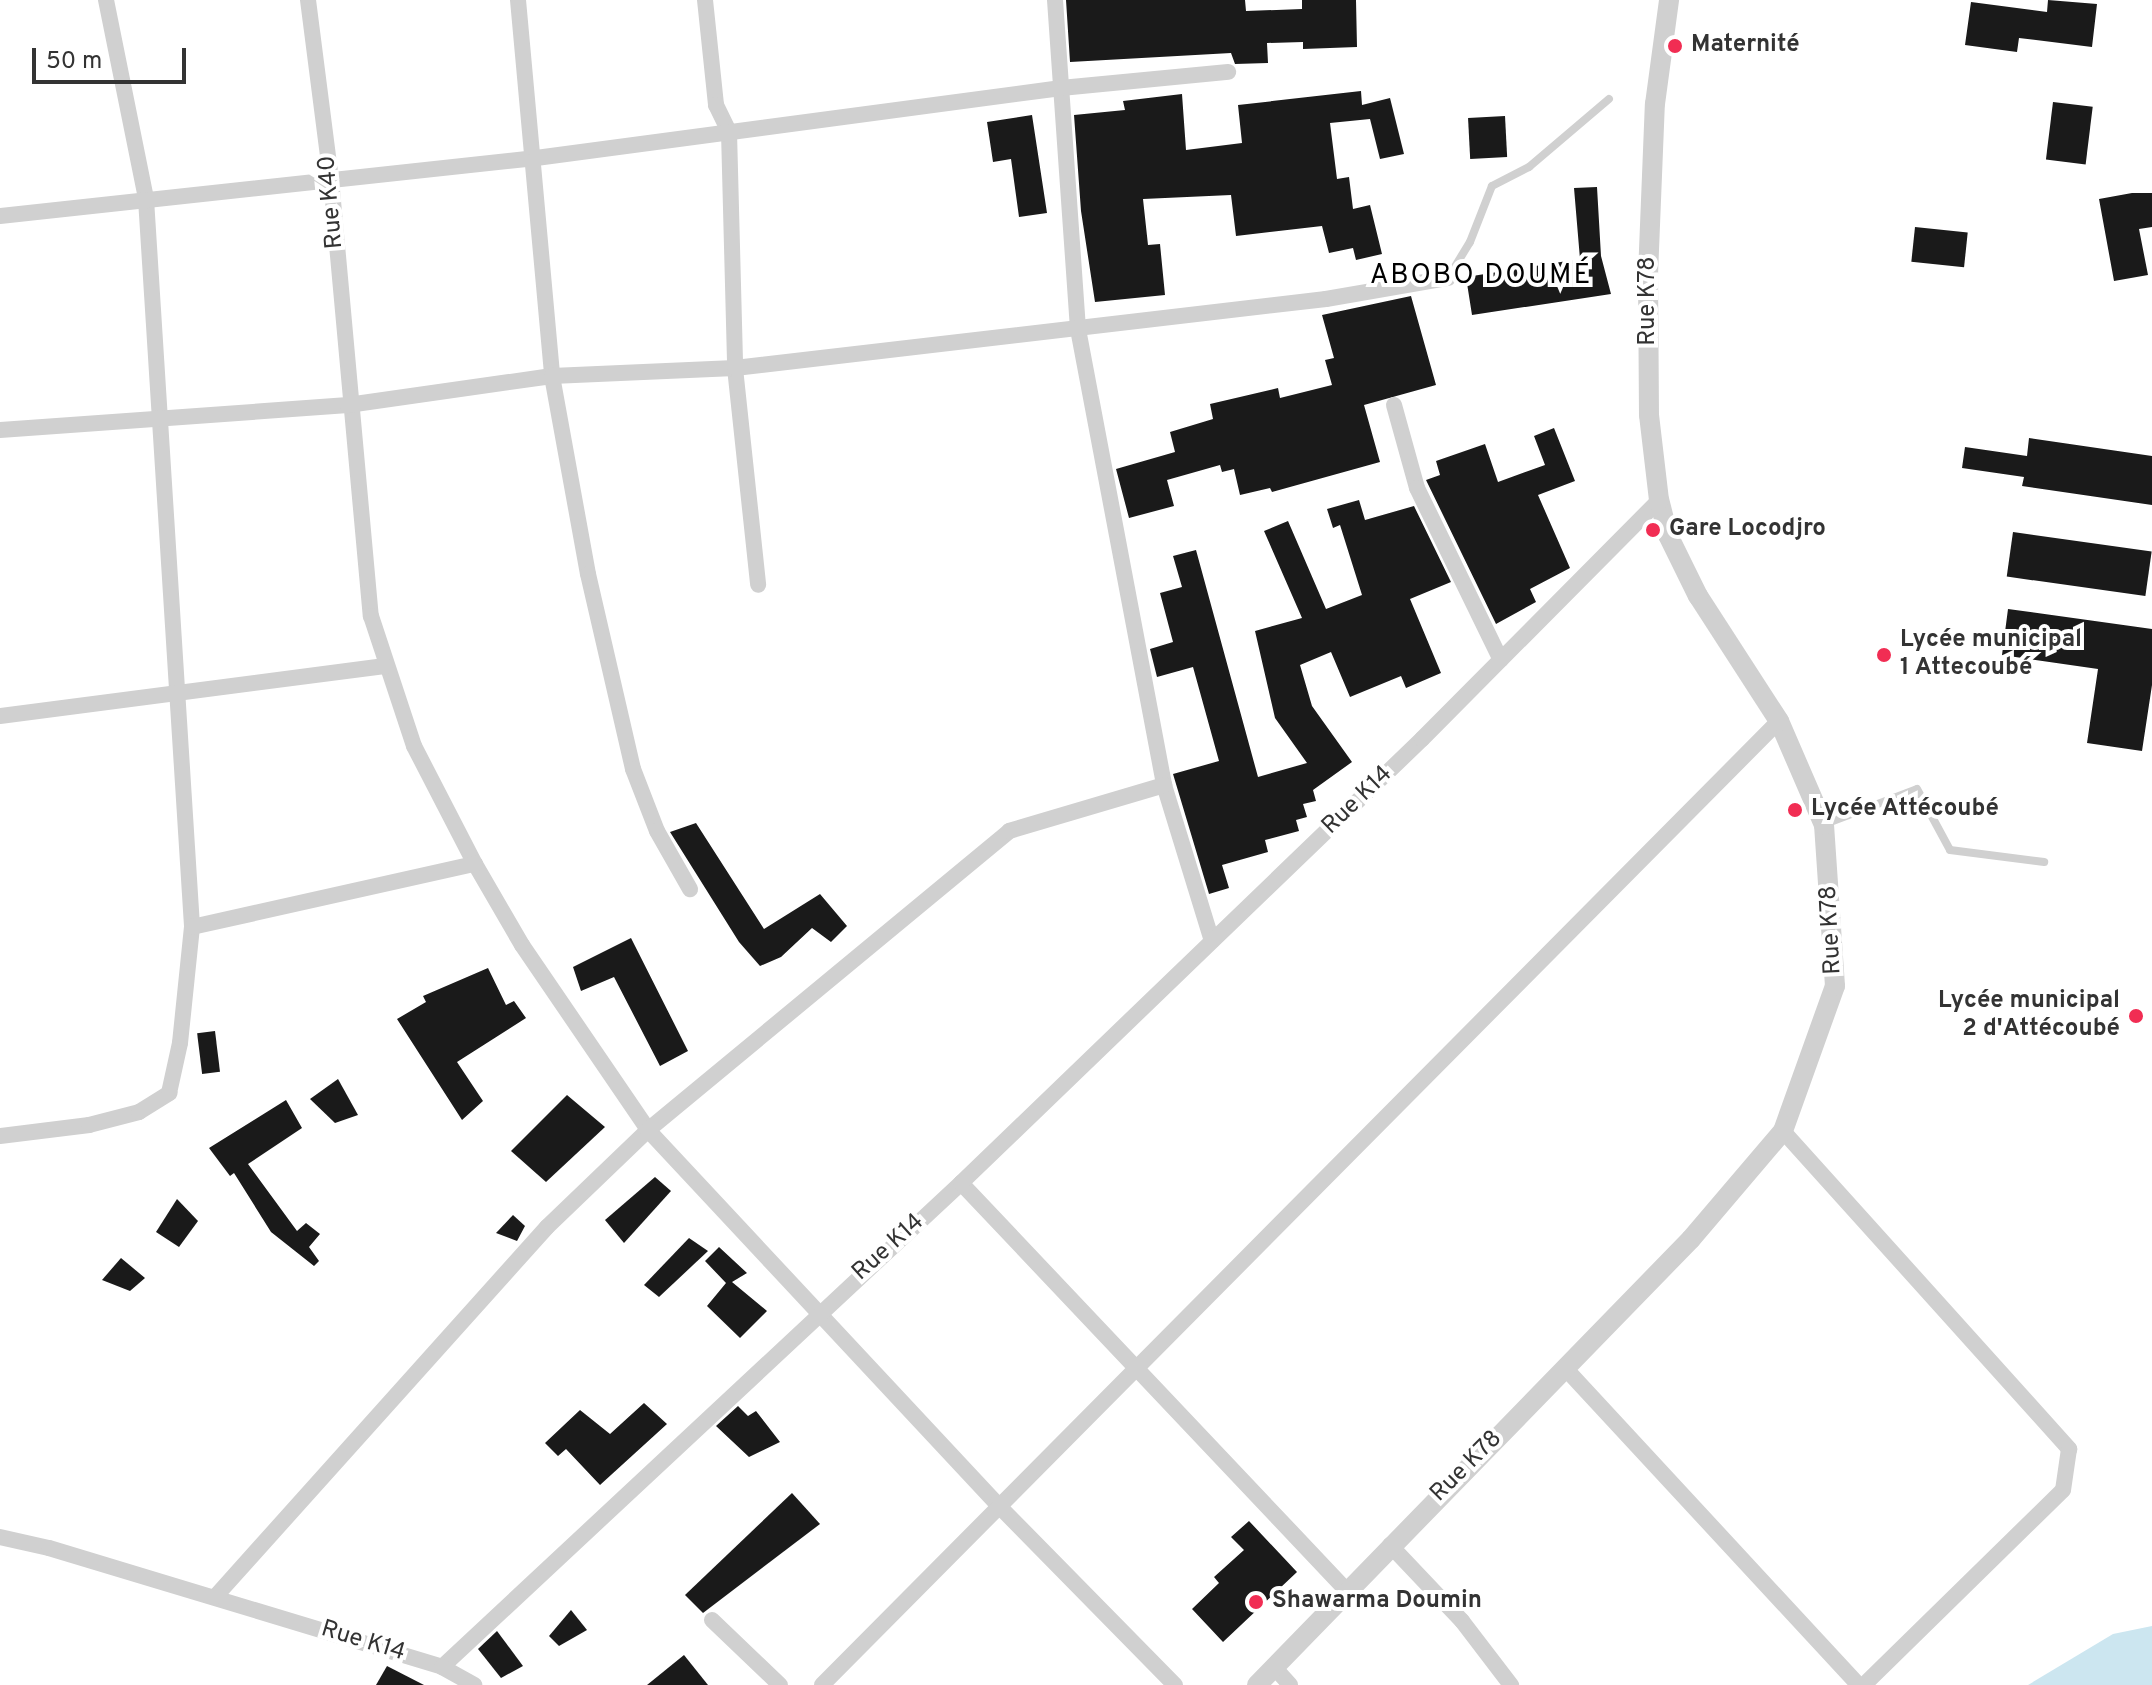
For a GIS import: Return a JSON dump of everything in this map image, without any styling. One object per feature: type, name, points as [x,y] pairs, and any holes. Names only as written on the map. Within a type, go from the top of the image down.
[{"type":"street","points":[[0,1136],[89,1125],[139,1112],[169,1093],[180,1043],[192,927],[146,199],[106,0]]},
{"type":"street","name":"Rue K40","points":[[308,0],[331,179],[348,405],[371,616],[385,666],[414,746],[475,864],[522,945],[648,1130],[997,1504],[1175,1685]]},
{"type":"street","points":[[518,0],[536,158],[552,376],[588,574],[633,769],[657,831],[690,889]]},
{"type":"street","points":[[705,0],[716,105],[729,132],[735,368],[758,585]]},
{"type":"street","points":[[1055,0],[1078,329],[1164,785],[1212,941]]},
{"type":"street","name":"Rue K78","points":[[1257,1685],[1691,1239],[1783,1131],[1835,986],[1824,825],[1779,721],[1698,596],[1668,535],[1659,500],[1649,415],[1648,275],[1655,104],[1669,0]]},
{"type":"street","points":[[0,216],[536,158],[1061,88],[1228,72]]},
{"type":"street","points":[[0,430],[348,405],[552,376],[735,368],[1078,329],[1448,278]]},
{"type":"street","points":[[1394,405],[1417,488],[1501,660]]},
{"type":"street","name":"Rue K14","points":[[0,1537],[215,1597],[442,1667],[819,1312],[961,1183],[1501,660],[1659,500]]},
{"type":"street","points":[[0,716],[179,690],[385,666]]},
{"type":"street","points":[[822,1685],[997,1504],[1779,721]]},
{"type":"street","points":[[215,1597],[547,1227],[648,1130],[1009,831],[1164,785]]},
{"type":"street","points":[[192,927],[475,864]]},
{"type":"street","points":[[1565,1368],[1861,1685],[2063,1490],[2069,1449],[1783,1131]]},
{"type":"street","points":[[961,1183],[1132,1369],[1349,1593]]},
{"type":"street","points":[[1390,1545],[1462,1621],[1511,1685]]},
{"type":"street","points":[[712,1620],[780,1685]]},
{"type":"street","points":[[442,1667],[474,1685]]},
{"type":"street","points":[[1274,1667],[1290,1685]]},
{"type":"lane","points":[[1448,278],[1470,242],[1492,186],[1529,167],[1609,99]]},
{"type":"lane","points":[[1824,825],[1917,789],[1950,850],[2044,862]]},
{"type":"water","points":[[2152,1626],[2152,1685],[2028,1685],[2113,1634]]},
{"type":"building","points":[[1066,0],[1245,0],[1246,11],[1302,9],[1302,0],[1356,0],[1357,47],[1303,49],[1303,42],[1267,43],[1268,63],[1235,64],[1231,53],[1070,62]]},
{"type":"building","points":[[2048,0],[2097,4],[2092,47],[2019,38],[2017,52],[1965,45],[1971,2],[2047,12]]},
{"type":"building","points":[[1361,91],[1362,105],[1390,98],[1404,154],[1380,159],[1370,119],[1330,123],[1337,179],[1349,177],[1353,209],[1370,205],[1382,254],[1356,260],[1353,248],[1329,253],[1322,226],[1236,236],[1231,195],[1143,199],[1148,245],[1160,244],[1165,295],[1095,302],[1081,211],[1074,115],[1125,110],[1123,101],[1182,94],[1186,150],[1242,143],[1238,105]]},
{"type":"building","points":[[2053,102],[2093,107],[2086,164],[2046,160]]},
{"type":"building","points":[[1032,115],[1047,213],[1019,217],[1011,159],[993,162],[987,122]]},
{"type":"building","points":[[1505,116],[1507,157],[1470,159],[1468,118]]},
{"type":"building","points":[[1597,187],[1601,256],[1611,294],[1472,315],[1466,277],[1580,259],[1574,188]]},
{"type":"building","points":[[2152,193],[2152,227],[2139,229],[2148,275],[2114,281],[2099,199]]},
{"type":"building","points":[[1915,227],[1968,233],[1964,267],[1911,262]]},
{"type":"building","points":[[1411,296],[1436,385],[1364,405],[1380,462],[1272,492],[1270,488],[1240,495],[1234,469],[1222,472],[1220,465],[1167,480],[1174,506],[1129,518],[1116,469],[1175,452],[1170,432],[1213,419],[1210,404],[1278,388],[1280,398],[1332,385],[1325,360],[1334,358],[1322,315]]},
{"type":"building","points":[[1554,428],[1575,481],[1538,495],[1570,568],[1530,589],[1536,602],[1496,624],[1426,480],[1440,475],[1436,461],[1485,444],[1498,482],[1545,465],[1534,436]]},
{"type":"building","points":[[2029,438],[2152,456],[2152,505],[2022,486],[2024,477],[1962,468],[1965,447],[2027,456]]},
{"type":"building","points":[[1359,500],[1365,520],[1414,506],[1451,582],[1410,599],[1441,673],[1406,688],[1401,676],[1350,697],[1331,652],[1300,665],[1312,706],[1352,762],[1313,790],[1316,801],[1303,804],[1307,817],[1296,820],[1299,831],[1265,840],[1268,852],[1222,865],[1229,888],[1209,894],[1173,774],[1219,761],[1193,667],[1157,677],[1150,649],[1173,642],[1160,593],[1182,587],[1173,556],[1196,550],[1258,777],[1307,763],[1275,718],[1255,631],[1302,618],[1264,531],[1288,521],[1326,609],[1362,595],[1340,525],[1333,528],[1327,509]]},
{"type":"building","points":[[2013,532],[2152,551],[2145,596],[2007,577]]},
{"type":"building","points":[[2008,609],[2152,629],[2152,685],[2142,751],[2087,743],[2098,669],[2002,655]]},
{"type":"building","points":[[696,823],[764,929],[820,894],[847,926],[831,942],[812,928],[781,957],[760,966],[739,942],[670,832]]},
{"type":"building","points":[[631,938],[688,1051],[660,1066],[614,977],[581,991],[573,967]]},
{"type":"building","points":[[488,968],[506,1005],[514,1001],[526,1018],[457,1062],[483,1101],[462,1120],[397,1019],[426,1002],[423,996]]},
{"type":"building","points":[[215,1031],[220,1072],[202,1074],[197,1033]]},
{"type":"building","points":[[338,1079],[358,1115],[335,1123],[310,1099]]},
{"type":"building","points":[[567,1095],[605,1127],[546,1182],[511,1151]]},
{"type":"building","points":[[286,1100],[302,1128],[248,1164],[297,1231],[306,1223],[320,1234],[309,1247],[319,1261],[314,1266],[271,1232],[234,1173],[230,1176],[209,1148]]},
{"type":"building","points":[[655,1177],[671,1191],[624,1243],[605,1220]]},
{"type":"building","points":[[177,1199],[198,1221],[179,1247],[156,1232]]},
{"type":"building","points":[[513,1215],[525,1226],[517,1241],[496,1233]]},
{"type":"building","points":[[689,1238],[708,1251],[659,1297],[644,1285]]},
{"type":"building","points":[[719,1247],[747,1273],[732,1282],[767,1311],[740,1338],[707,1306],[726,1283],[705,1261]]},
{"type":"building","points":[[121,1258],[145,1278],[130,1291],[102,1280]]},
{"type":"building","points":[[644,1403],[667,1424],[600,1485],[566,1449],[558,1456],[545,1443],[580,1410],[610,1434]]},
{"type":"building","points":[[738,1406],[748,1416],[756,1411],[780,1442],[749,1457],[716,1426]]},
{"type":"building","points":[[792,1493],[820,1524],[703,1613],[685,1595]]},
{"type":"building","points":[[1249,1521],[1297,1572],[1223,1642],[1192,1609],[1219,1583],[1214,1577],[1244,1550],[1231,1537]]},
{"type":"building","points":[[571,1610],[587,1630],[559,1646],[549,1636]]},
{"type":"building","points":[[497,1631],[523,1666],[501,1678],[478,1649]]},
{"type":"building","points":[[684,1655],[708,1685],[647,1685]]},
{"type":"building","points":[[387,1666],[424,1685],[376,1685]]},
{"type":"place","name":"Maternité","points":[[1675,46]]},
{"type":"place","name":"Gare Locodjro","points":[[1653,530]]},
{"type":"place","name":"Lycée municipal 1 Attecoubé","points":[[1884,655]]},
{"type":"place","name":"Lycée Attécoubé","points":[[1795,810]]},
{"type":"place","name":"Lycée municipal 2 d'Attécoubé","points":[[2136,1016]]},
{"type":"place","name":"Shawarma Doumin","points":[[1256,1602]]},
{"type":"district","name":"ABOBO DOUMÉ","points":[[1481,276]]}]
